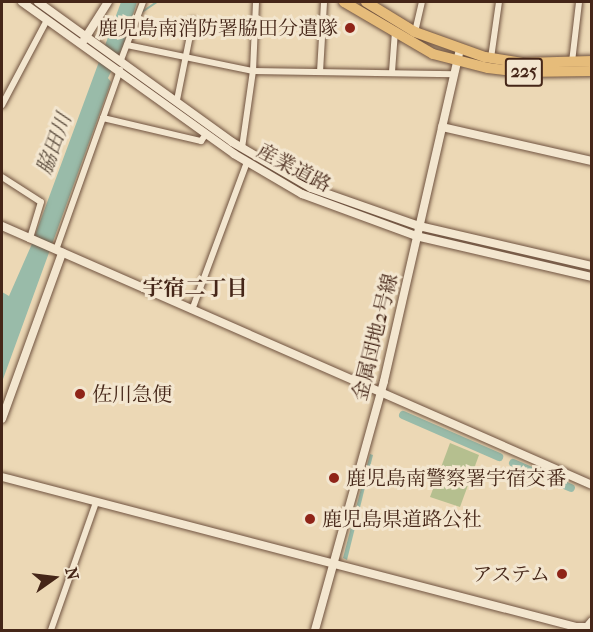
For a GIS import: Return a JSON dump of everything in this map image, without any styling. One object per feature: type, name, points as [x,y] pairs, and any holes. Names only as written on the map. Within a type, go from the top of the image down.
[{"type":"highway","name":"225","points":[[344,2],[433,54],[523,63],[591,61]]},
{"type":"highway","name":"225","points":[[366,2],[458,55],[522,72],[591,70]]},
{"type":"main road","name":"産業道路","points":[[22,2],[47,20],[84,40],[98,44],[119,66],[206,134],[247,162],[302,194],[416,236],[591,277]]},
{"type":"main road","name":"産業道路","points":[[38,2],[84,40],[97,54],[177,100],[242,148],[311,188],[419,226],[591,266]]},
{"type":"street","points":[[84,40],[108,2]]},
{"type":"street","points":[[2,419],[119,66],[143,2]]},
{"type":"street","points":[[242,148],[253,71],[256,2]]},
{"type":"street","points":[[320,72],[324,2]]},
{"type":"street","points":[[415,32],[422,2]]},
{"type":"street","points":[[491,58],[499,2]]},
{"type":"street","points":[[572,62],[579,2]]},
{"type":"street","points":[[2,105],[47,20]]},
{"type":"street","points":[[177,100],[193,21]]},
{"type":"street","points":[[392,72],[395,31]]},
{"type":"street","points":[[127,45],[253,71],[454,75]]},
{"type":"street","name":"金属団地2号線","points":[[315,630],[379,392],[458,55]]},
{"type":"street","points":[[103,118],[201,141],[206,134]]},
{"type":"street","points":[[442,127],[591,161]]},
{"type":"street","points":[[192,310],[247,162]]},
{"type":"street","points":[[2,177],[41,202],[31,239]]},
{"type":"street","points":[[2,226],[591,485]]},
{"type":"street","points":[[2,477],[576,627],[587,627],[591,621]]},
{"type":"street","points":[[51,630],[96,502]]},
{"type":"shaded area","points":[[121,2],[137,2],[123,46],[108,78],[111,82],[2,382],[2,292],[9,296],[31,246]]},
{"type":"shaded area","points":[[450,443],[479,455],[460,507],[430,497]]},
{"type":"shaded area","points":[[370,454],[373,455],[347,560],[343,558]]},
{"type":"waterway","points":[[142,12],[157,2]]},
{"type":"waterway","points":[[403,415],[499,457]]},
{"type":"waterway","points":[[513,463],[571,488]]},
{"type":"place","name":"鹿児島南消防署脇田分遣隊","points":[[350,28]]},
{"type":"place","name":"佐川急便","points":[[80,394]]},
{"type":"place","name":"鹿児島南警察署宇宿交番","points":[[334,478]]},
{"type":"place","name":"鹿児島県道路公社","points":[[310,519]]},
{"type":"place","name":"アステム","points":[[562,574]]},
{"type":"district","name":"宇宿二丁目","points":[[195,288]]},
{"type":"water label","name":"脇田川","points":[[54,144]]}]
